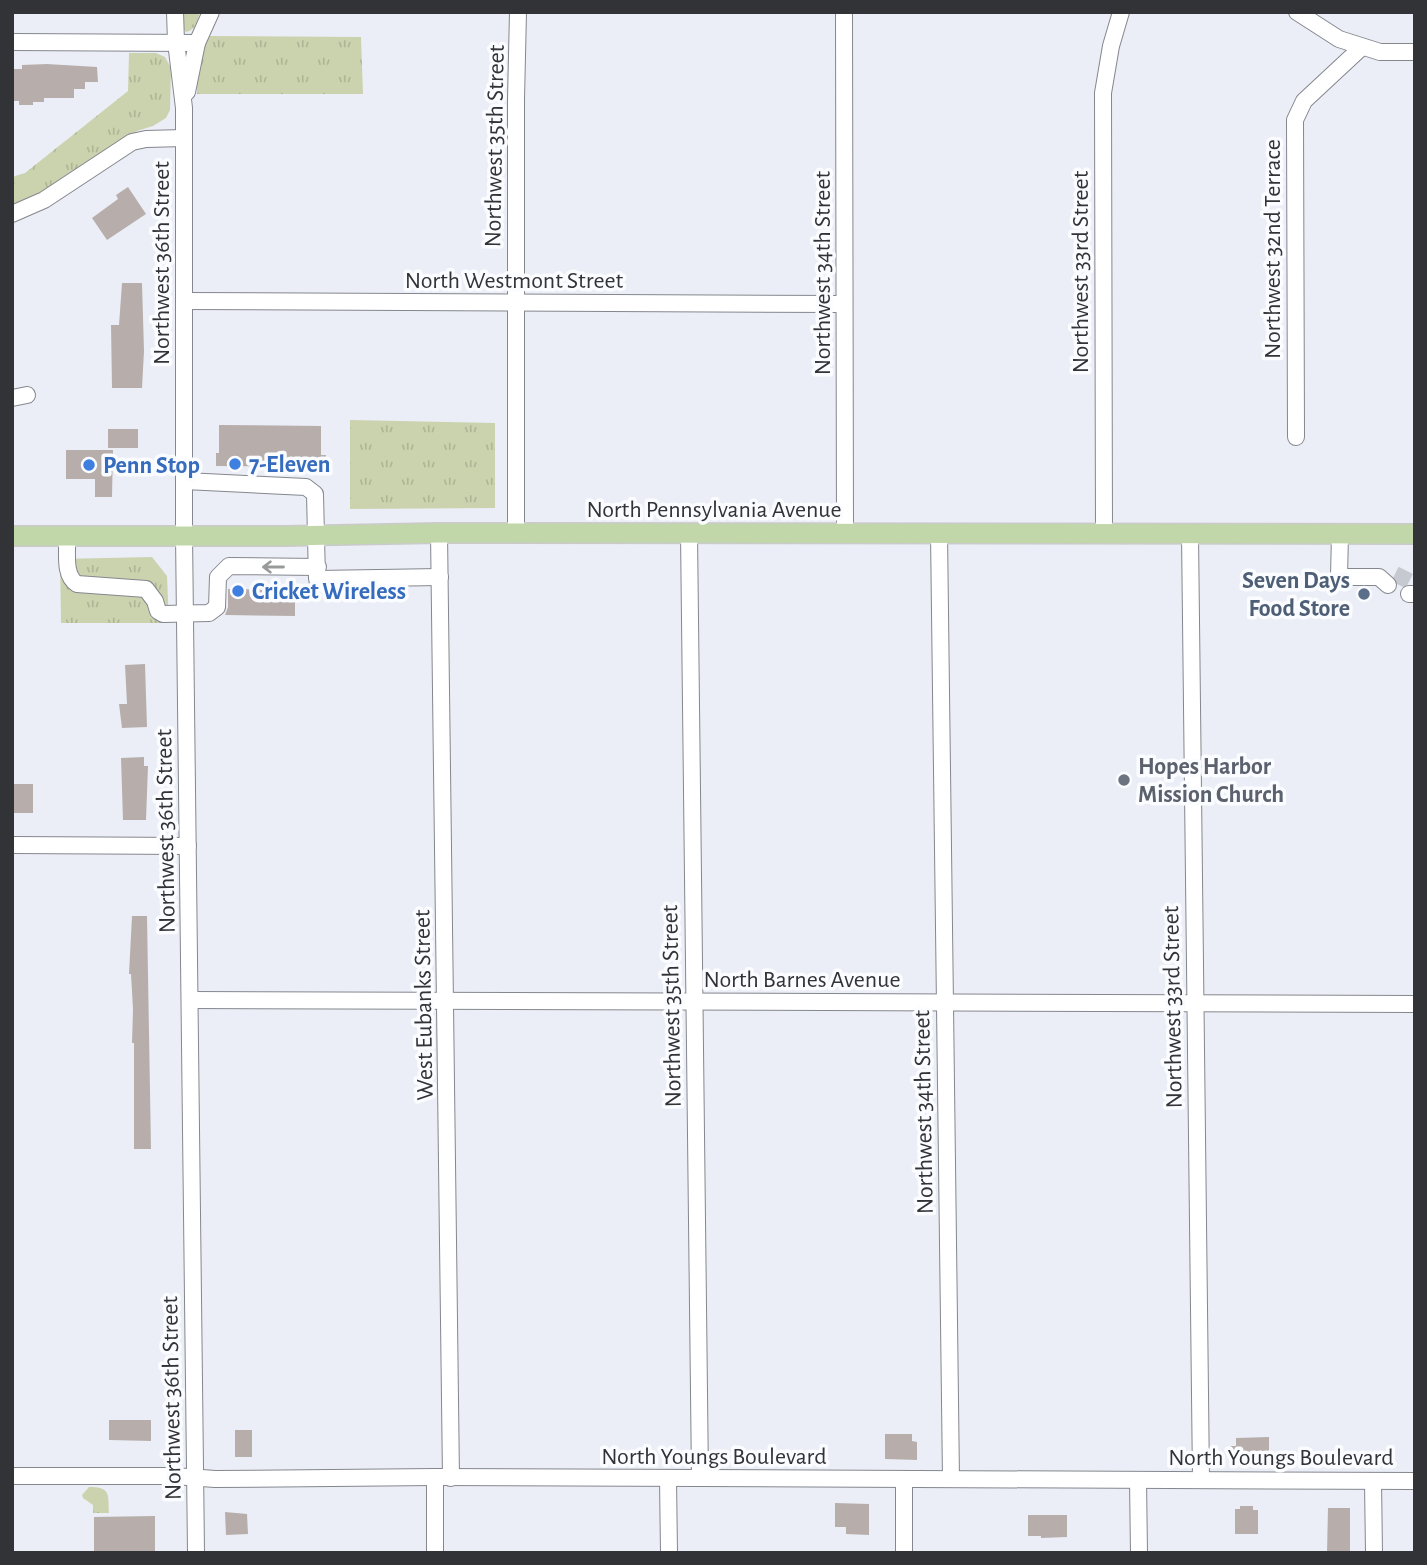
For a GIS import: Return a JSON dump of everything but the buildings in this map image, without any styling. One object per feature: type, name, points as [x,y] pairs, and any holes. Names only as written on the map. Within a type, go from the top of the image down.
[{"type":"main road","name":"North Pennsylvania Avenue","points":[[12,536],[318,536],[439,533],[1415,534]]},
{"type":"street","name":"Northwest 36th Street","points":[[175,12],[184,108],[184,535],[196,1553]]},
{"type":"street","name":"Northwest 36th Street","points":[[184,108],[197,43],[211,12]]},
{"type":"street","name":"Northwest 35th Street","points":[[516,533],[518,12]]},
{"type":"street","name":"Northwest 34th Street","points":[[844,12],[845,533]]},
{"type":"street","name":"Northwest 33rd Street","points":[[1104,534],[1102,117],[1111,46],[1121,12]]},
{"type":"street","points":[[1297,12],[1339,39],[1362,47],[1380,52],[1415,52]]},
{"type":"street","points":[[12,42],[197,43]]},
{"type":"street","name":"Northwest 32nd Terrace","points":[[1296,437],[1295,120],[1304,101],[1362,47]]},
{"type":"street","points":[[12,214],[55,193],[132,142],[184,138]]},
{"type":"street","name":"North Westmont Street","points":[[184,301],[844,304]]},
{"type":"street","points":[[185,481],[306,487],[315,494],[317,579],[440,577]]},
{"type":"street","name":"West Eubanks Street","points":[[435,1553],[443,1477],[446,1001],[439,533]]},
{"type":"street","name":"Northwest 35th Street","points":[[690,533],[700,1478]]},
{"type":"street","name":"Northwest 34th Street","points":[[939,533],[951,1479]]},
{"type":"street","name":"Northwest 33rd Street","points":[[1190,534],[1200,1480]]},
{"type":"street","points":[[1340,534],[1339,577],[1387,578]]},
{"type":"street","points":[[67,536],[69,575],[72,582],[146,589],[155,601],[158,611],[163,614],[209,613],[217,607],[218,577],[229,566],[318,567]]},
{"type":"street","points":[[12,845],[188,846]]},
{"type":"street","name":"North Barnes Avenue","points":[[190,1000],[1415,1004]]},
{"type":"street","name":"North Youngs Boulevard","points":[[12,1476],[1415,1481]]},
{"type":"street","points":[[668,1478],[669,1553]]},
{"type":"street","points":[[904,1479],[905,1553]]},
{"type":"street","points":[[1138,1480],[1139,1553]]},
{"type":"street","points":[[1373,1480],[1374,1553]]},
{"type":"green space","points":[[183,12],[200,12],[194,27],[186,32],[183,28]]},
{"type":"green space","points":[[210,36],[361,37],[363,94],[197,94],[199,64]]},
{"type":"green space","points":[[129,53],[156,53],[165,57],[171,68],[170,110],[166,118],[110,146],[77,171],[12,206],[12,177],[25,173],[128,91]]},
{"type":"green space","points":[[350,420],[495,423],[495,508],[350,509]]},
{"type":"green space","points":[[152,557],[167,576],[169,623],[61,623],[60,559]]},
{"type":"green space","points":[[89,1487],[105,1490],[109,1513],[93,1513],[93,1505],[82,1495]]},
{"type":"tunnel","points":[[1395,574],[1415,584]]},
{"type":"place","name":"7-Eleven","points":[[235,464]]},
{"type":"place","name":"Penn Stop","points":[[89,465]]},
{"type":"place","name":"Cricket Wireless","points":[[238,591]]},
{"type":"place","name":"Seven Days Food Store","points":[[1364,594]]},
{"type":"place","name":"Hopes Harbor Mission Church","points":[[1124,780]]}]
